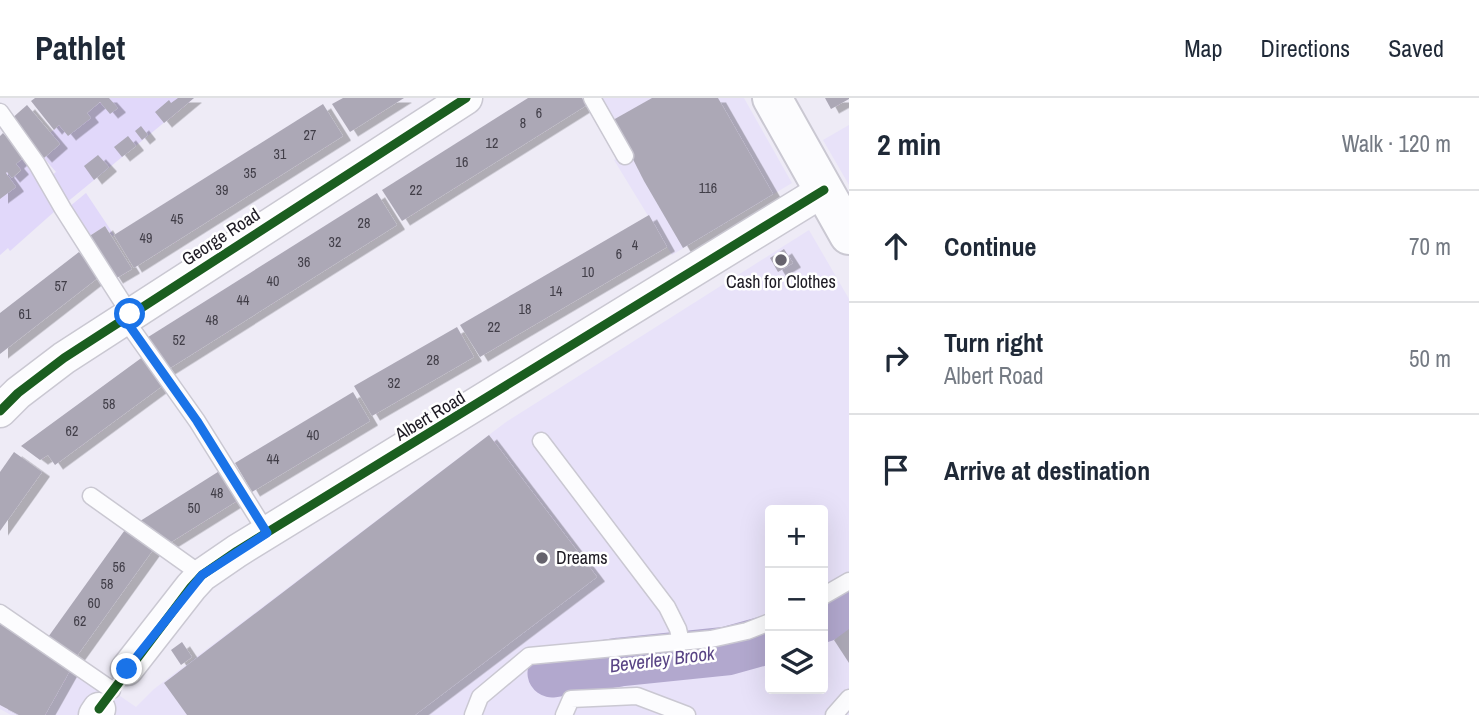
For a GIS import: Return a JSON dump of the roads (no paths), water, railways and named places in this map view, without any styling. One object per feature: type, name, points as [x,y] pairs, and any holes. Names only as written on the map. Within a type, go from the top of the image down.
[{"type":"main road","points":[[772,98],[849,235]]},
{"type":"street","name":"George Road","points":[[0,411],[18,393],[64,358],[466,98]]},
{"type":"street","name":"Albert Road","points":[[108,696],[202,575],[824,190]]},
{"type":"lane","points":[[592,98],[625,156]]},
{"type":"lane","points":[[0,112],[37,164],[127,316],[267,533]]},
{"type":"lane","points":[[541,441],[667,607],[681,642]]},
{"type":"lane","points":[[91,496],[202,575]]},
{"type":"lane","points":[[828,593],[849,582]]},
{"type":"lane","points":[[0,613],[108,696]]},
{"type":"lane","points":[[473,715],[480,697],[529,656],[711,639],[765,624]]},
{"type":"lane","points":[[564,715],[570,699],[637,696],[687,715]]},
{"type":"lane","points":[[834,715],[849,698]]},
{"type":"waterway","name":"Beverley Brook","points":[[828,616],[849,607]]},
{"type":"waterway","name":"Beverley Brook","points":[[552,673],[620,662],[727,651],[765,640]]},
{"type":"place","name":"Cash for Clothes","points":[[781,260]]},
{"type":"place","name":"Dreams","points":[[542,558]]}]
